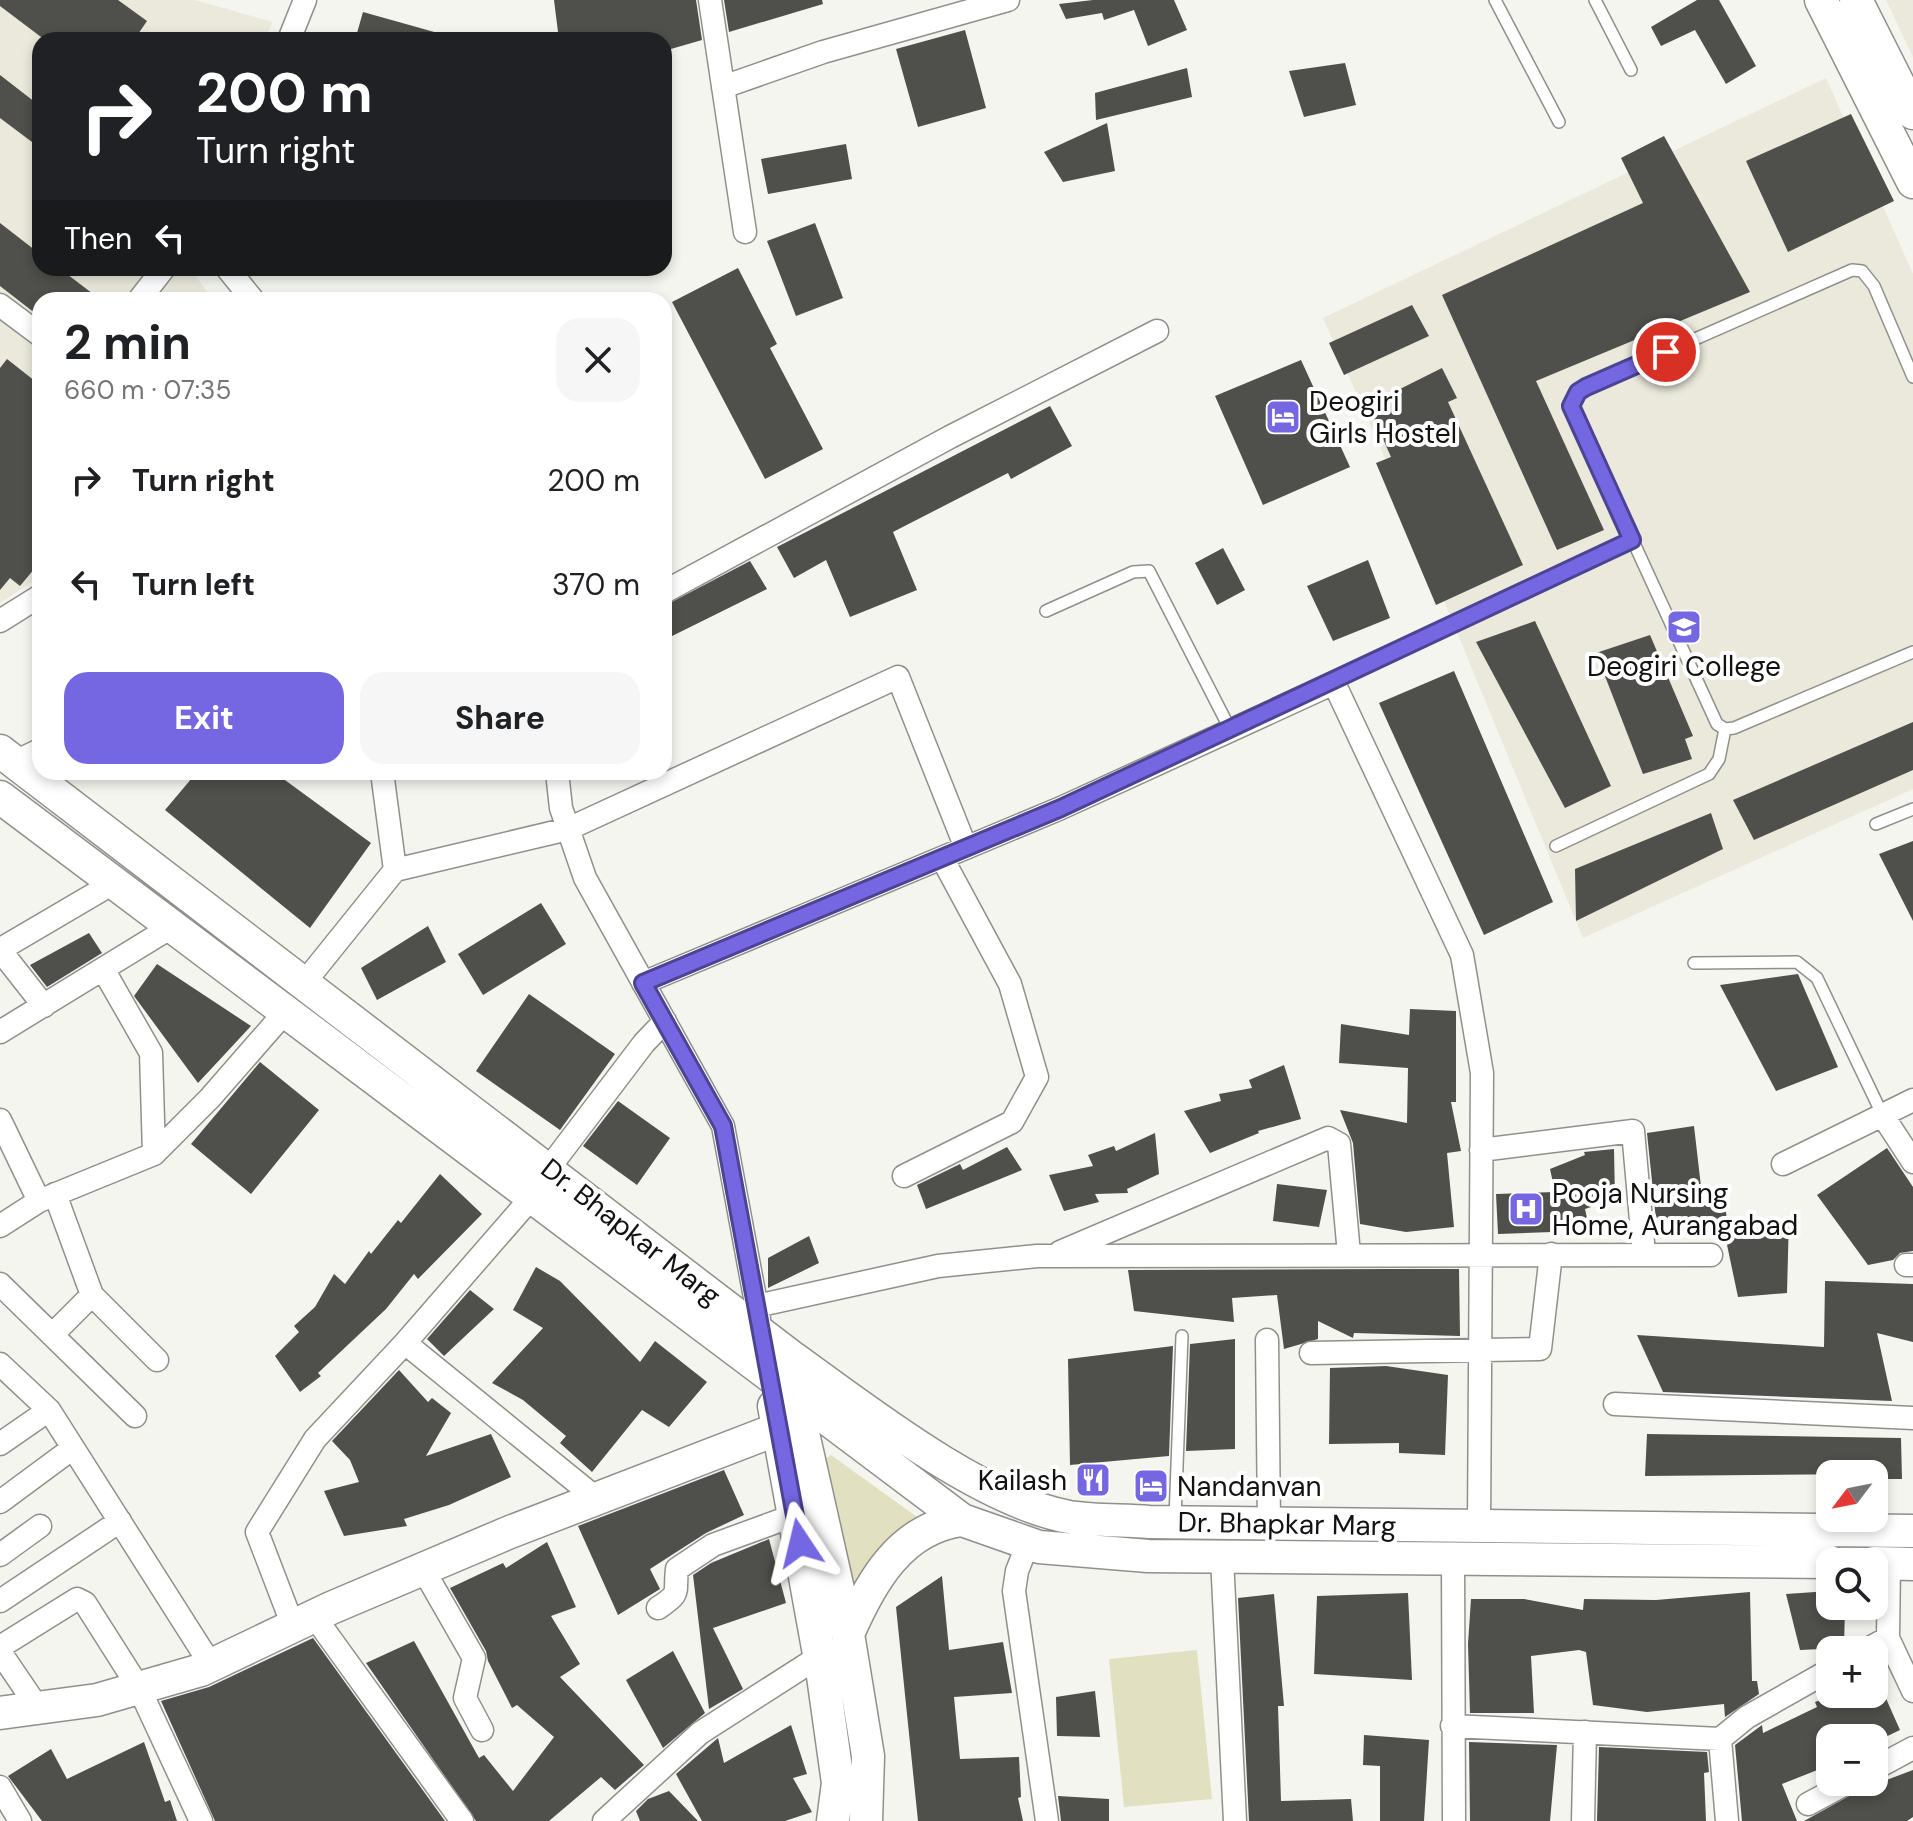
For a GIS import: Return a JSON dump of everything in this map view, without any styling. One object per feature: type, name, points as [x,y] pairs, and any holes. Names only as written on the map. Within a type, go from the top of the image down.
[{"type":"main road","points":[[1821,0],[1913,182]]},
{"type":"main road","points":[[1856,0],[1913,113]]},
{"type":"main road","name":"Dr. Bhapkar Marg","points":[[50,780],[304,983],[549,1168],[759,1320],[777,1363]]},
{"type":"main road","name":"Dr. Bhapkar Marg","points":[[0,797],[532,1197],[777,1363],[1001,1493],[1068,1517],[1175,1522],[1913,1531]]},
{"type":"main road","points":[[777,1363],[848,1634],[868,1756],[862,1818]]},
{"type":"main road","points":[[0,1713],[97,1700],[211,1665],[303,1621],[791,1413]]},
{"type":"main road","points":[[791,1413],[795,1515],[838,1783],[833,1821]]},
{"type":"main road","name":"Dr. Bhapkar Marg","points":[[791,1413],[962,1520],[1028,1543],[1148,1556],[1222,1558],[1816,1562]]},
{"type":"main road","points":[[848,1634],[866,1592],[902,1548],[934,1523],[962,1520]]},
{"type":"main road","points":[[1350,1524],[1350,1559]]},
{"type":"street","points":[[710,0],[745,232]]},
{"type":"street","points":[[723,87],[823,52],[1008,0]]},
{"type":"street","points":[[291,32],[300,3]]},
{"type":"street","points":[[145,292],[158,276]]},
{"type":"street","points":[[234,276],[246,292]]},
{"type":"street","points":[[0,305],[32,329]]},
{"type":"street","points":[[672,588],[950,437],[1157,331]]},
{"type":"street","points":[[0,621],[32,601]]},
{"type":"street","points":[[304,983],[395,870],[568,829],[898,677],[966,848]]},
{"type":"street","points":[[643,983],[966,848],[1334,683],[1462,955],[1482,1073],[1479,1526]]},
{"type":"street","points":[[383,780],[395,870]]},
{"type":"street","points":[[558,780],[561,808],[585,878],[723,1126],[759,1320],[938,1266],[1050,1256],[1711,1255]]},
{"type":"street","points":[[904,1176],[1012,1122],[1037,1077],[1010,984],[942,858]]},
{"type":"street","points":[[44,1006],[0,950],[115,882]]},
{"type":"street","points":[[0,1032],[173,926]]},
{"type":"street","points":[[103,969],[151,1053],[154,1154]]},
{"type":"street","points":[[0,1226],[47,1198],[154,1154],[210,1098],[286,1011]]},
{"type":"street","points":[[549,1168],[644,1043],[665,1021]]},
{"type":"street","points":[[1783,1164],[1913,1100]]},
{"type":"street","points":[[1883,1116],[1913,1162]]},
{"type":"street","points":[[0,1120],[47,1198],[92,1295],[157,1360]]},
{"type":"street","points":[[1481,1150],[1633,1131],[1644,1254]]},
{"type":"street","points":[[1050,1256],[1328,1138],[1339,1144],[1349,1254]]},
{"type":"street","points":[[462,1821],[303,1621],[257,1532],[315,1439],[405,1343],[532,1197]]},
{"type":"street","points":[[1311,1353],[1540,1349],[1551,1254]]},
{"type":"street","points":[[0,1284],[135,1416]]},
{"type":"street","points":[[52,1335],[92,1295]]},
{"type":"street","points":[[1267,1340],[1269,1524]]},
{"type":"street","points":[[405,1343],[596,1498]]},
{"type":"street","points":[[0,1364],[49,1410],[211,1665]]},
{"type":"street","points":[[1615,1404],[1913,1418]]},
{"type":"street","points":[[0,1443],[49,1410]]},
{"type":"street","points":[[0,1502],[73,1448]]},
{"type":"street","points":[[658,1608],[675,1597],[679,1588],[677,1569],[693,1555],[795,1515]]},
{"type":"street","points":[[0,1601],[120,1521]]},
{"type":"street","points":[[0,1555],[40,1526]]},
{"type":"street","points":[[1028,1543],[1017,1571],[1014,1591],[1047,1821]]},
{"type":"street","points":[[1222,1558],[1235,1821]]},
{"type":"street","points":[[1453,1559],[1454,1821]]},
{"type":"street","points":[[1892,1564],[1888,1638],[1913,1691]]},
{"type":"street","points":[[423,1569],[474,1658],[465,1698],[482,1730]]},
{"type":"street","points":[[38,1708],[0,1650],[81,1600],[139,1688],[201,1821]]},
{"type":"street","points":[[604,1821],[700,1733],[820,1656]]},
{"type":"street","points":[[1452,1726],[1720,1739],[1747,1717],[1816,1678]]},
{"type":"street","points":[[1583,1821],[1585,1732]]},
{"type":"street","points":[[1720,1739],[1727,1821]]},
{"type":"street","points":[[1888,1761],[1913,1748]]},
{"type":"street","points":[[0,1787],[20,1821]]},
{"type":"street","points":[[1808,1804],[1823,1796]]},
{"type":"lane","points":[[1495,0],[1559,122]]},
{"type":"lane","points":[[1595,0],[1631,70]]},
{"type":"lane","points":[[1913,377],[1874,286],[1862,271],[1852,270],[1586,387],[1578,392],[1571,406],[1717,724],[1725,729],[1734,728],[1913,652]]},
{"type":"lane","points":[[1334,683],[1632,540]]},
{"type":"lane","points":[[1046,611],[1133,572],[1149,571],[1231,731]]},
{"type":"lane","points":[[1556,846],[1709,774],[1719,759],[1725,729]]},
{"type":"lane","points":[[1876,824],[1913,809]]},
{"type":"lane","points":[[1694,963],[1797,962],[1803,965],[1817,978],[1883,1116]]},
{"type":"lane","points":[[1175,1522],[1182,1336]]},
{"type":"shaded area","points":[[0,0],[195,0],[273,22],[268,32],[32,32],[32,276],[196,276],[207,292],[32,292],[32,582],[0,603]]},
{"type":"shaded area","points":[[1886,0],[1913,0],[1913,57]]},
{"type":"shaded area","name":"Deogiri College","points":[[1826,78],[1913,274],[1913,789],[1583,938],[1388,465],[1323,318]]},
{"type":"green space","points":[[831,1455],[917,1517],[896,1532],[854,1588],[824,1460]]},
{"type":"green space","points":[[1197,1650],[1212,1799],[1124,1807],[1109,1659]]},
{"type":"building","points":[[0,0],[118,0],[147,21],[139,32],[34,32],[0,6]]},
{"type":"building","points":[[554,0],[696,0],[702,40],[672,49],[672,32],[558,32]]},
{"type":"building","points":[[724,0],[822,0],[823,4],[729,32]]},
{"type":"building","points":[[1093,0],[1174,0],[1187,30],[1148,46],[1134,10],[1104,20],[1102,13],[1066,19],[1059,4]]},
{"type":"building","points":[[1697,0],[1719,0],[1756,66],[1726,84],[1695,30],[1661,46],[1651,27]]},
{"type":"building","points":[[363,12],[434,32],[357,32]]},
{"type":"building","points":[[965,30],[986,108],[918,127],[896,49]]},
{"type":"building","points":[[1345,63],[1356,105],[1304,117],[1289,71]]},
{"type":"building","points":[[1187,68],[1192,97],[1096,120],[1095,93]]},
{"type":"building","points":[[0,75],[32,100],[32,142],[0,118]]},
{"type":"building","points":[[1851,114],[1894,201],[1788,252],[1746,161]]},
{"type":"building","points":[[1107,123],[1115,171],[1063,182],[1044,152]]},
{"type":"building","points":[[1664,136],[1750,292],[1536,381],[1604,530],[1557,550],[1442,295],[1643,203],[1621,158]]},
{"type":"building","points":[[846,144],[852,179],[768,194],[761,159]]},
{"type":"building","points":[[0,223],[32,248],[32,276],[70,276],[90,292],[32,292],[32,311],[0,286]]},
{"type":"building","points":[[815,223],[843,298],[796,316],[767,241]]},
{"type":"building","points":[[738,268],[777,344],[770,348],[823,449],[765,479],[672,302]]},
{"type":"building","points":[[1412,305],[1429,336],[1344,375],[1329,343]]},
{"type":"building","points":[[7,359],[32,379],[32,572],[20,586],[10,578],[0,590],[0,368]]},
{"type":"building","points":[[1301,360],[1350,467],[1263,505],[1215,396]]},
{"type":"building","points":[[1442,368],[1457,398],[1448,402],[1523,565],[1436,605],[1376,463],[1391,457],[1368,405]]},
{"type":"building","points":[[1050,406],[1072,446],[1011,479],[1008,473],[893,532],[917,590],[850,617],[826,560],[794,578],[777,547]]},
{"type":"building","points":[[1223,548],[1245,590],[1217,605],[1195,563]]},
{"type":"building","points":[[1368,560],[1390,618],[1333,641],[1307,586]]},
{"type":"building","points":[[750,561],[767,589],[672,636],[672,602]]},
{"type":"building","points":[[1535,621],[1611,786],[1565,808],[1476,642]]},
{"type":"building","points":[[1650,635],[1693,736],[1685,739],[1692,759],[1643,774],[1596,653]]},
{"type":"building","points":[[1454,671],[1553,902],[1484,935],[1379,703]]},
{"type":"building","points":[[1913,722],[1913,770],[1754,840],[1733,800]]},
{"type":"building","points":[[190,780],[285,780],[371,843],[310,928],[165,810]]},
{"type":"building","points":[[1711,813],[1723,849],[1576,921],[1575,869]]},
{"type":"building","points":[[1913,841],[1913,921],[1879,854]]},
{"type":"building","points":[[541,903],[566,944],[483,995],[458,954]]},
{"type":"building","points":[[428,926],[446,962],[377,1000],[361,968]]},
{"type":"building","points":[[89,933],[102,953],[47,987],[30,965]]},
{"type":"building","points":[[157,964],[251,1026],[198,1083],[134,996]]},
{"type":"building","points":[[1798,974],[1838,1067],[1776,1091],[1720,985]]},
{"type":"building","points":[[529,994],[615,1054],[560,1130],[476,1071]]},
{"type":"building","points":[[1410,1009],[1456,1011],[1456,1102],[1451,1102],[1461,1151],[1447,1153],[1454,1227],[1406,1232],[1360,1224],[1353,1143],[1340,1110],[1407,1123],[1408,1068],[1339,1063],[1341,1024],[1409,1035]]},
{"type":"building","points":[[260,1062],[319,1110],[251,1194],[191,1144]]},
{"type":"building","points":[[1284,1065],[1301,1119],[1258,1131],[1210,1153],[1184,1111],[1221,1101],[1219,1094],[1252,1088],[1249,1080]]},
{"type":"building","points":[[618,1101],[670,1138],[637,1185],[583,1146]]},
{"type":"building","points":[[1694,1126],[1703,1204],[1725,1202],[1727,1222],[1658,1239],[1647,1133]]},
{"type":"building","points":[[1155,1133],[1159,1174],[1127,1189],[1128,1193],[1095,1194],[1099,1202],[1064,1211],[1049,1175],[1093,1166],[1088,1155],[1114,1146],[1116,1151]]},
{"type":"building","points":[[1007,1147],[1022,1170],[926,1209],[917,1185],[960,1164],[963,1170]]},
{"type":"building","points":[[1887,1148],[1913,1187],[1913,1251],[1900,1253],[1893,1260],[1868,1265],[1817,1195]]},
{"type":"building","points":[[1614,1149],[1615,1199],[1585,1209],[1587,1218],[1551,1224],[1552,1232],[1498,1234],[1496,1194],[1555,1192],[1550,1169],[1585,1155],[1584,1152]]},
{"type":"building","points":[[440,1174],[482,1214],[418,1279],[414,1274],[386,1309],[318,1373],[321,1376],[300,1392],[275,1356],[299,1332],[294,1326],[315,1307],[334,1274],[345,1284],[369,1251],[371,1254],[398,1220],[401,1223]]},
{"type":"building","points":[[1277,1184],[1327,1190],[1319,1227],[1273,1221]]},
{"type":"building","points":[[1789,1217],[1787,1293],[1738,1297],[1726,1240]]},
{"type":"building","points":[[809,1236],[819,1263],[768,1288],[768,1258]]},
{"type":"building","points":[[536,1267],[560,1281],[640,1362],[655,1341],[707,1382],[669,1427],[642,1410],[592,1472],[560,1443],[566,1436],[523,1400],[492,1383],[543,1328],[513,1310]]},
{"type":"building","points":[[1459,1269],[1460,1336],[1354,1333],[1353,1338],[1318,1321],[1318,1339],[1284,1349],[1277,1295],[1232,1298],[1234,1322],[1134,1311],[1128,1270]]},
{"type":"building","points":[[1825,1281],[1913,1284],[1913,1342],[1877,1333],[1892,1401],[1663,1392],[1637,1335],[1824,1347]]},
{"type":"building","points":[[470,1290],[494,1309],[444,1356],[427,1339]]},
{"type":"building","points":[[1235,1339],[1235,1449],[1186,1451],[1190,1344]]},
{"type":"building","points":[[1173,1346],[1169,1456],[1070,1465],[1068,1359]]},
{"type":"building","points":[[1386,1366],[1448,1375],[1445,1455],[1399,1453],[1399,1443],[1329,1444],[1330,1368]]},
{"type":"building","points":[[399,1370],[428,1402],[432,1398],[451,1413],[426,1456],[491,1434],[511,1477],[449,1505],[404,1519],[407,1526],[344,1536],[324,1491],[359,1482],[350,1460],[332,1441]]},
{"type":"building","points":[[1647,1434],[1901,1438],[1902,1479],[1888,1479],[1888,1460],[1816,1460],[1816,1475],[1645,1476]]},
{"type":"building","points":[[724,1470],[744,1515],[706,1533],[650,1569],[660,1589],[618,1615],[578,1526]]},
{"type":"building","points":[[769,1539],[786,1603],[713,1628],[743,1689],[709,1709],[693,1575],[711,1563]]},
{"type":"building","points":[[547,1542],[576,1607],[551,1616],[580,1664],[560,1677],[644,1765],[615,1790],[601,1777],[549,1821],[476,1821],[366,1663],[414,1641],[479,1758],[484,1755],[513,1791],[554,1737],[517,1705],[512,1708],[486,1651],[450,1588],[503,1563],[506,1568]]},
{"type":"building","points":[[942,1576],[949,1650],[1003,1642],[1012,1693],[954,1697],[960,1759],[1019,1757],[1021,1797],[1018,1798],[1023,1821],[918,1821],[896,1607]]},
{"type":"building","points":[[1750,1592],[1752,1681],[1757,1681],[1759,1694],[1725,1717],[1724,1704],[1647,1712],[1593,1705],[1586,1652],[1579,1650],[1531,1656],[1534,1713],[1470,1713],[1468,1644],[1471,1599],[1524,1599],[1583,1610],[1584,1599],[1656,1600]]},
{"type":"building","points":[[1816,1592],[1816,1620],[1845,1620],[1844,1636],[1816,1636],[1816,1649],[1800,1650],[1786,1594]]},
{"type":"building","points":[[1408,1593],[1412,1680],[1314,1674],[1317,1596]]},
{"type":"building","points":[[1274,1594],[1284,1706],[1278,1706],[1281,1801],[1351,1799],[1353,1821],[1249,1821],[1238,1598]]},
{"type":"building","points":[[313,1638],[445,1821],[215,1821],[161,1701],[209,1687]]},
{"type":"building","points":[[673,1651],[705,1713],[663,1748],[626,1680]]},
{"type":"building","points":[[1095,1691],[1100,1737],[1057,1736],[1056,1697]]},
{"type":"building","points":[[1888,1703],[1900,1730],[1888,1736],[1888,1724],[1816,1724],[1816,1771],[1782,1784],[1797,1821],[1742,1821],[1735,1745],[1762,1725],[1763,1733],[1816,1707],[1888,1708]]},
{"type":"building","points":[[791,1725],[807,1774],[793,1778],[812,1812],[785,1821],[702,1821],[676,1774],[718,1738],[724,1763]]},
{"type":"building","points":[[1364,1735],[1429,1740],[1424,1821],[1380,1821],[1380,1766],[1363,1765]]},
{"type":"building","points":[[144,1742],[165,1802],[170,1800],[177,1821],[42,1821],[8,1776],[51,1749],[67,1779]]},
{"type":"building","points":[[1469,1742],[1557,1745],[1550,1821],[1470,1821]]},
{"type":"building","points":[[1599,1747],[1707,1752],[1709,1772],[1704,1773],[1706,1821],[1597,1821]]},
{"type":"building","points":[[1913,1770],[1913,1817],[1907,1821],[1804,1821],[1849,1796],[1888,1796],[1888,1779]]},
{"type":"building","points":[[669,1791],[698,1821],[640,1821],[636,1811],[648,1799]]},
{"type":"building","points":[[1058,1796],[1109,1799],[1109,1821],[1061,1821]]},
{"type":"place","name":"Deogiri Girls Hostel","points":[[1283,417]]},
{"type":"place","name":"Deogiri College","points":[[1684,627]]},
{"type":"place","name":"Pooja Nursing Home, Aurangabad","points":[[1526,1209]]},
{"type":"place","name":"Kailash","points":[[1093,1480]]},
{"type":"place","name":"Nandanvan","points":[[1151,1486]]},
{"type":"route","points":[[800,1543],[723,1126],[643,983],[1061,808],[1334,683],[1632,540],[1571,406],[1573,398],[1586,387],[1666,352]]}]
